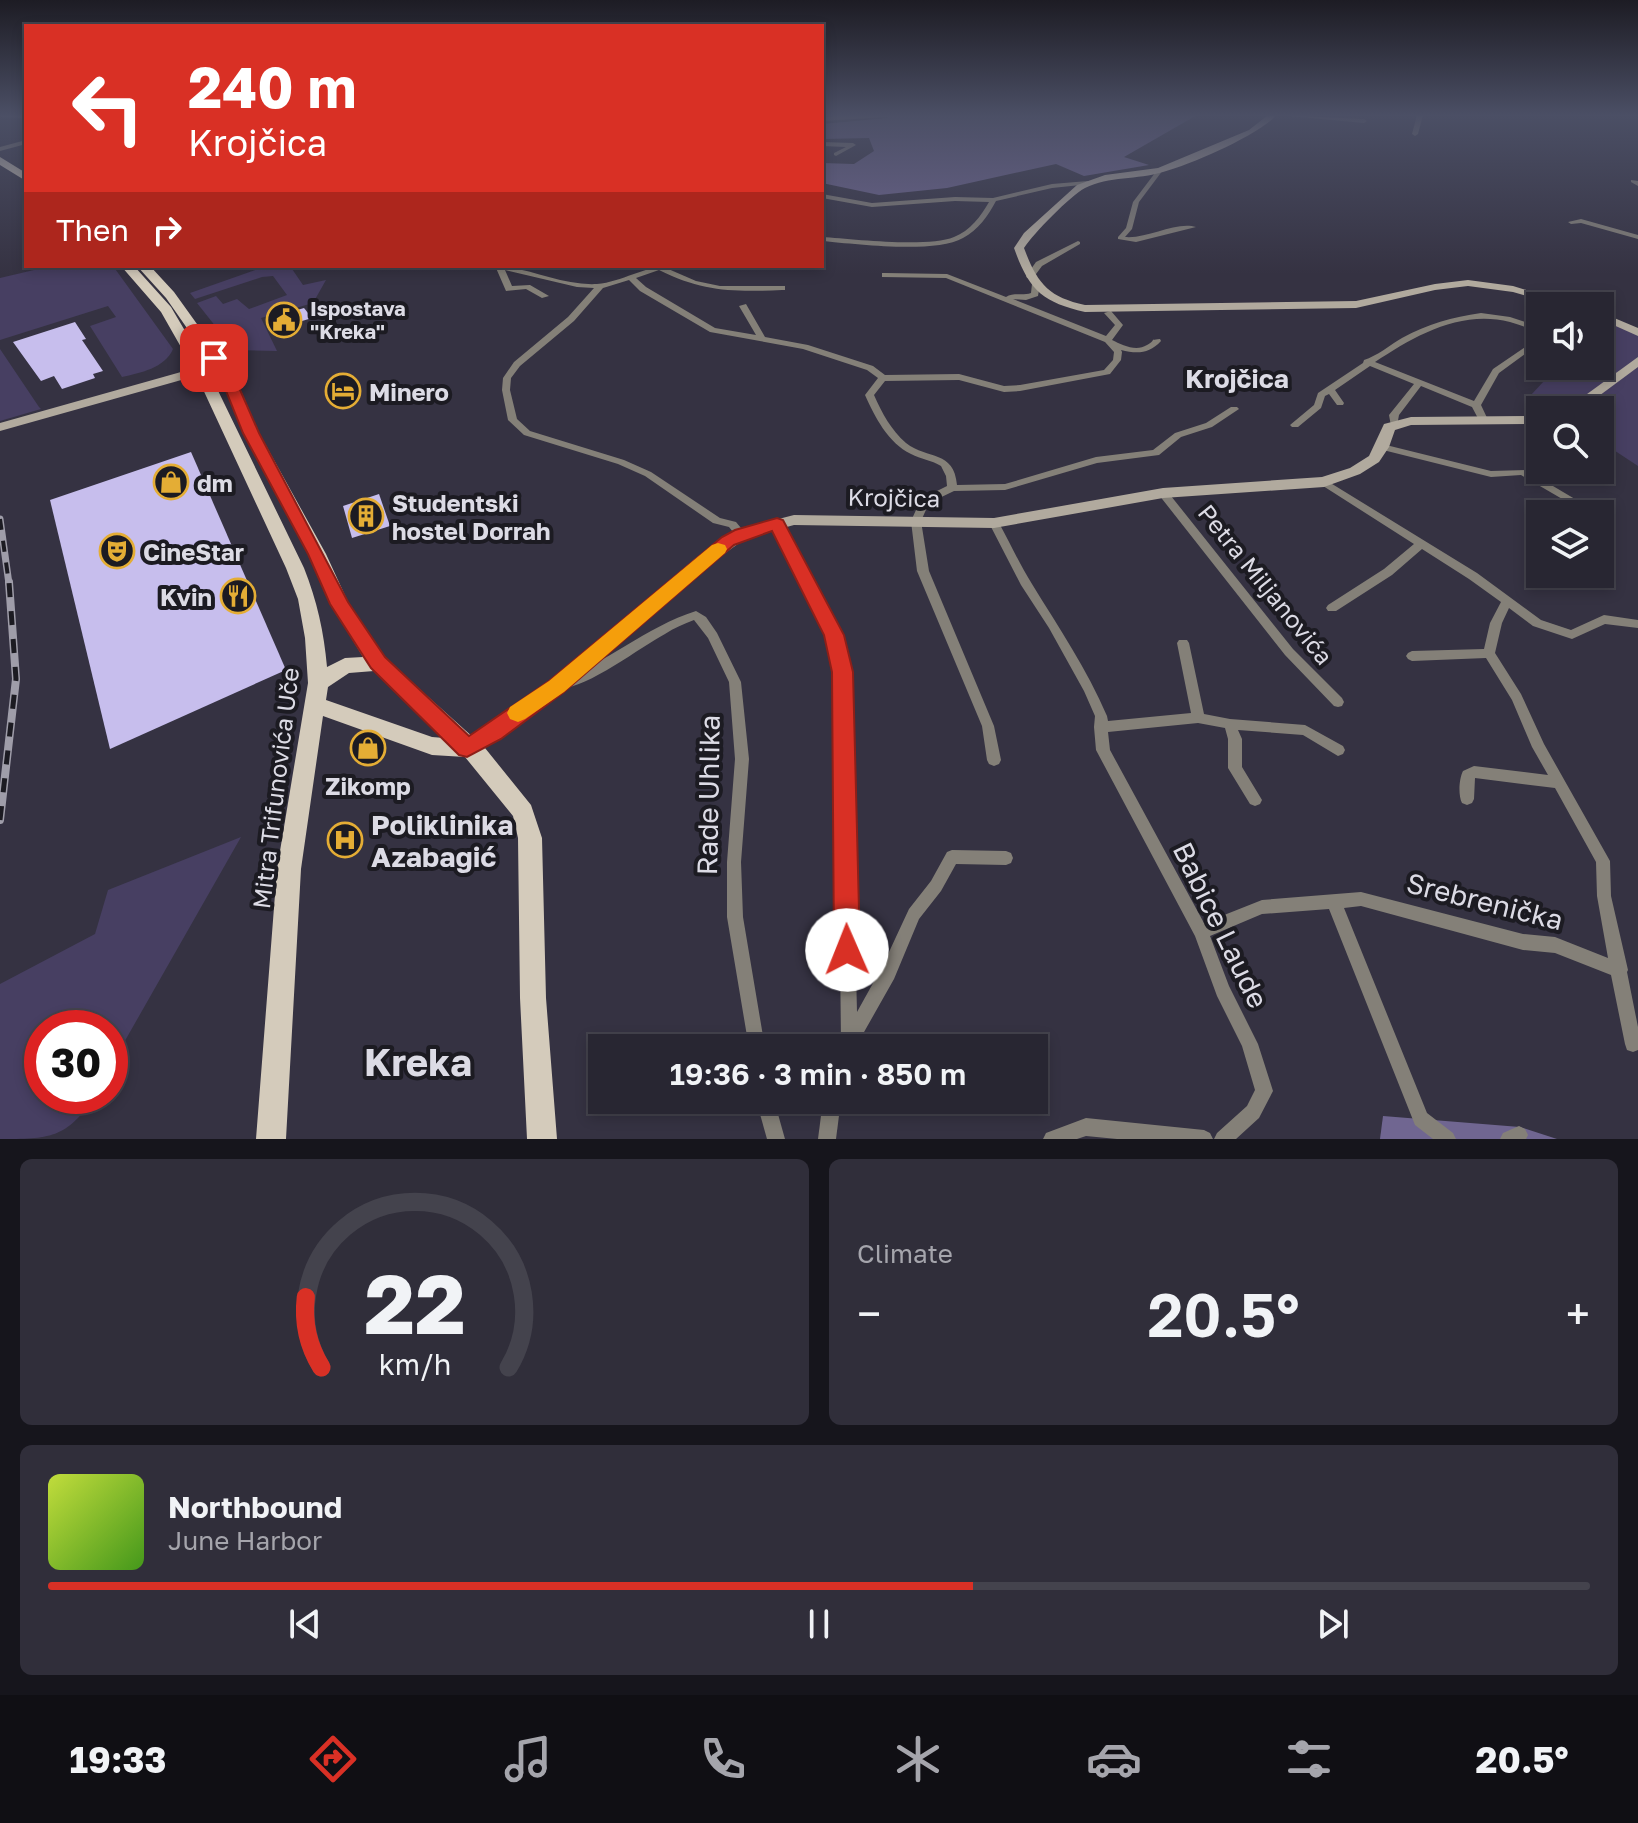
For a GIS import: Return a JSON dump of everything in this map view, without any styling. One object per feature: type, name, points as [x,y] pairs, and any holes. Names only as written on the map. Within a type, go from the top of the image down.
[{"type":"main road","points":[[1164,168],[1088,183],[1060,204],[1019,248],[1023,265],[1033,280],[1047,294],[1084,310],[1108,313],[1170,307],[1320,304],[1343,307],[1382,303],[1465,284],[1526,294]]},
{"type":"main road","points":[[129,268],[208,364]]},
{"type":"main road","points":[[145,268],[170,295],[251,433],[317,554],[340,604],[378,663],[477,755],[517,802],[530,829],[533,998],[542,1139]]},
{"type":"main road","points":[[1614,321],[1638,332]]},
{"type":"main road","points":[[1591,396],[1638,361]]},
{"type":"main road","points":[[0,424],[208,364]]},
{"type":"main road","name":"Mitra Trifunovića Uče","points":[[208,364],[307,599],[315,638],[315,694],[289,869],[271,1139]]},
{"type":"main road","points":[[1394,424],[1411,421],[1526,420]]},
{"type":"main road","name":"Krojčica","points":[[467,748],[494,733],[557,686],[703,561],[741,534],[794,520],[994,523],[1163,493],[1324,482],[1355,471],[1374,459],[1382,447],[1385,434],[1394,424]]},
{"type":"main road","points":[[378,663],[345,666],[315,694],[432,746],[467,748]]},
{"type":"street","points":[[1160,170],[1136,202],[1129,229],[1120,238],[1135,241],[1177,227],[1193,227]]},
{"type":"street","points":[[824,196],[872,205],[955,199],[993,200],[1052,186],[1088,183]]},
{"type":"street","points":[[824,239],[954,240],[980,221],[993,200]]},
{"type":"street","points":[[1571,222],[1581,221],[1638,237]]},
{"type":"street","points":[[998,296],[1026,298],[1035,294],[1033,280],[1039,264],[1078,243]]},
{"type":"street","points":[[503,268],[509,289],[527,287],[545,296]]},
{"type":"street","points":[[507,268],[577,285],[600,286],[661,268]]},
{"type":"street","points":[[666,268],[701,287],[720,290],[782,288]]},
{"type":"street","points":[[885,275],[947,276],[1111,343],[1138,351],[1151,349],[1157,341]]},
{"type":"street","points":[[631,277],[643,289],[698,323],[729,334],[761,337],[853,362],[870,368],[883,378],[959,377],[1004,389],[1020,388],[1107,372],[1117,360],[1118,352],[1111,343]]},
{"type":"street","points":[[600,286],[571,319],[517,364],[507,378],[506,390],[513,420],[527,433],[621,462],[648,474],[717,521],[732,524],[741,534]]},
{"type":"street","points":[[743,306],[761,337]]},
{"type":"street","points":[[1108,313],[1119,325],[1111,343]]},
{"type":"street","points":[[1295,425],[1318,406],[1321,395],[1426,326],[1482,316],[1526,324]]},
{"type":"street","points":[[1476,405],[1496,371],[1526,349]]},
{"type":"street","points":[[1367,362],[1476,405],[1484,422]]},
{"type":"street","points":[[883,378],[869,395],[878,417],[912,452],[943,462],[952,475],[952,488]]},
{"type":"street","points":[[1394,424],[1394,415],[1419,383]]},
{"type":"street","points":[[1330,389],[1340,403]]},
{"type":"street","points":[[994,760],[988,726],[923,571],[916,521],[925,501],[952,488],[1005,487],[1096,460],[1156,453],[1178,435],[1197,431],[1234,409]]},
{"type":"street","points":[[1382,447],[1503,476],[1523,472],[1571,500]]},
{"type":"street","points":[[1324,482],[1473,576],[1537,623],[1572,635],[1604,619],[1638,624]]},
{"type":"street","name":"Petra Miljanovića","points":[[1163,493],[1289,652],[1338,702]]},
{"type":"street","name":"Babice Laude","points":[[994,523],[1090,690],[1101,716],[1103,750],[1201,932],[1223,990],[1250,1044],[1264,1091],[1253,1112],[1223,1139]]},
{"type":"street","points":[[777,524],[834,635],[843,672],[848,1034]]},
{"type":"street","points":[[1332,608],[1388,572],[1420,544]]},
{"type":"street","points":[[1506,603],[1496,623],[1489,653],[1517,698],[1558,782],[1603,861],[1604,896],[1633,1044]]},
{"type":"street","name":"Rade Uhlika","points":[[557,686],[596,672],[676,621],[696,615],[713,636],[735,682],[742,759],[734,862],[735,917],[755,1034]]},
{"type":"street","points":[[1183,643],[1198,718]]},
{"type":"street","points":[[1412,656],[1489,653]]},
{"type":"street","points":[[1100,727],[1198,718],[1305,730],[1338,750]]},
{"type":"street","points":[[1230,724],[1235,739],[1235,768],[1255,800]]},
{"type":"street","points":[[1467,799],[1468,775],[1474,772],[1558,782]]},
{"type":"street","points":[[855,1034],[888,973],[914,914],[936,886],[952,857],[1006,858]]},
{"type":"street","name":"Srebrenička","points":[[1201,932],[1262,907],[1361,899],[1523,942],[1555,945],[1620,970]]},
{"type":"street","points":[[1334,902],[1421,1119],[1447,1139]]},
{"type":"street","points":[[769,1114],[776,1139]]},
{"type":"street","points":[[827,1139],[830,1114]]},
{"type":"street","points":[[1052,1139],[1086,1127],[1204,1139]]},
{"type":"shaded area","points":[[824,168],[1037,168],[947,188],[879,195],[824,183]]},
{"type":"shaded area","points":[[1066,168],[1130,168],[1084,176]]},
{"type":"shaded area","points":[[42,268],[114,268],[173,349],[164,361],[151,369],[122,377],[90,326],[116,317],[108,306],[0,340],[0,278]]},
{"type":"shaded area","points":[[261,268],[291,268],[303,285],[326,280],[313,303],[261,318],[277,351],[232,350],[223,343],[242,335],[237,328],[220,332],[197,303],[216,296],[223,304],[237,299],[249,309],[287,295],[273,276],[195,299],[190,293]]},
{"type":"shaded area","points":[[1614,322],[1638,331],[1638,466],[1614,450],[1614,396],[1531,395],[1545,380],[1614,380]]},
{"type":"shaded area","points":[[0,349],[39,407],[41,409],[0,421]]},
{"type":"shaded area","points":[[241,837],[128,1035],[128,1010],[24,1010],[24,1114],[81,1114],[55,1134],[0,1139],[0,984],[95,934],[108,890]]},
{"type":"shaded area","points":[[1383,1116],[1520,1127],[1557,1139],[1380,1139]]},
{"type":"building","points":[[304,308],[312,318],[279,328],[271,318]]},
{"type":"building","points":[[75,322],[86,339],[82,340],[103,371],[93,374],[95,378],[62,389],[54,376],[41,381],[13,342]]},
{"type":"building","points":[[191,452],[286,670],[110,749],[50,500]]},
{"type":"building","name":"Studentski hostel Dorrah","points":[[379,494],[390,526],[352,538],[343,506]]},
{"type":"railway","points":[[0,519],[9,584]]},
{"type":"railway","points":[[0,820],[16,679],[9,582]]},
{"type":"slow traffic","points":[[518,713],[557,686],[718,549]]},
{"type":"place","name":"Ispostava \"Kreka\"","points":[[284,320]]},
{"type":"place","name":"Minero","points":[[343,391]]},
{"type":"place","name":"dm","points":[[171,482]]},
{"type":"place","name":"Studentski hostel Dorrah","points":[[366,516]]},
{"type":"place","name":"CineStar","points":[[117,551]]},
{"type":"place","name":"Kvin","points":[[238,596]]},
{"type":"place","name":"Zikomp","points":[[368,748]]},
{"type":"place","name":"Poliklinika Azabagić","points":[[345,840]]},
{"type":"district","name":"Krojčica","points":[[1237,378]]},
{"type":"district","name":"Kreka","points":[[418,1061]]},
{"type":"route","points":[[214,358],[227,376],[251,433],[317,554],[340,604],[378,663],[467,748],[494,733],[557,686],[728,541],[777,524],[834,635],[843,672],[847,950]]}]
